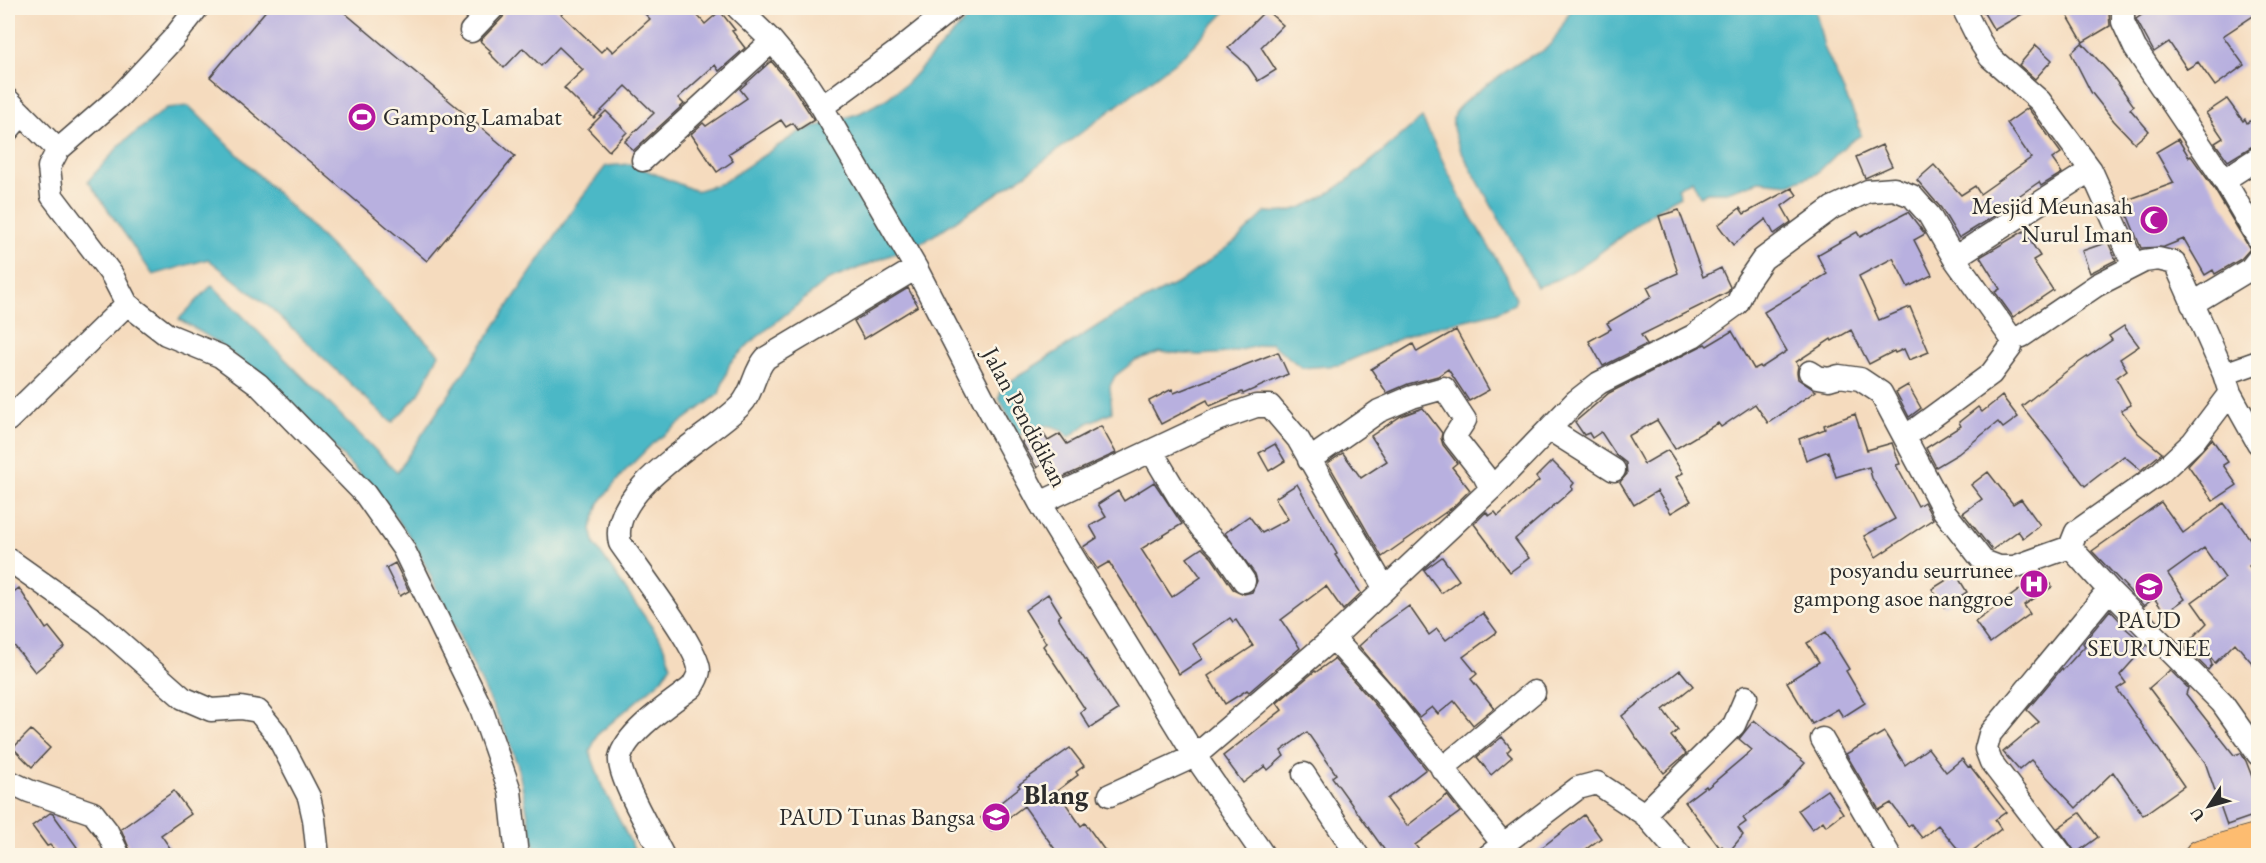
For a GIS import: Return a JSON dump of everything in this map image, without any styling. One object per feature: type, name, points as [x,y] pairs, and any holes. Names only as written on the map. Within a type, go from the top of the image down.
[{"type":"highway","points":[[2201,855],[2259,840]]},
{"type":"street","points":[[197,8],[173,39],[119,97],[58,150],[49,167],[51,196],[112,275],[127,304],[166,334],[220,356],[258,384],[365,494],[397,539],[444,629],[481,708],[510,790],[518,855]]},
{"type":"street","points":[[471,31],[493,8]]},
{"type":"street","name":"Jalan Pendidikan","points":[[738,8],[772,41],[803,78],[824,109],[913,263],[1040,502],[1195,756],[1264,855]]},
{"type":"street","points":[[824,109],[952,8]]},
{"type":"street","points":[[1963,8],[1978,40],[1990,57],[2040,101],[2091,170],[2134,266]]},
{"type":"street","points":[[2123,8],[2123,22],[2135,48],[2224,180],[2259,237]]},
{"type":"street","points":[[643,160],[772,41]]},
{"type":"street","points":[[12,115],[58,150]]},
{"type":"street","points":[[2224,180],[2259,158]]},
{"type":"street","points":[[1954,258],[2091,170]]},
{"type":"street","points":[[1110,795],[1195,756],[1333,638],[1491,489],[1576,401],[1599,383],[1693,336],[1737,304],[1747,282],[1763,259],[1832,208],[1868,191],[1894,189],[1912,196],[1929,215],[1954,258],[2012,339],[2011,347],[1991,374],[1905,437]]},
{"type":"street","points":[[2012,339],[2022,336],[2097,285],[2144,261],[2158,259],[2175,263],[2227,384],[2259,443]]},
{"type":"street","points":[[2192,304],[2250,269],[2259,259]]},
{"type":"street","points":[[663,855],[622,774],[620,760],[626,745],[639,731],[692,687],[697,679],[699,668],[675,622],[620,543],[618,535],[622,517],[640,489],[741,406],[750,393],[759,366],[766,358],[913,263]]},
{"type":"street","points":[[8,420],[127,304]]},
{"type":"street","points":[[1810,372],[1818,377],[1829,379],[1839,376],[1860,379],[1881,393],[1944,511],[1983,561],[1999,567],[2014,567],[2070,547],[2076,532],[2160,473],[2193,442],[2227,384],[2259,362]]},
{"type":"street","points":[[1309,460],[1379,411],[1412,397],[1444,388],[1465,420],[1454,437],[1484,475],[1491,489]]},
{"type":"street","points":[[1040,502],[1219,419],[1256,406],[1269,406],[1293,432],[1385,589]]},
{"type":"street","points":[[1549,429],[1614,471]]},
{"type":"street","points":[[1152,452],[1179,497],[1203,530],[1222,549],[1244,581]]},
{"type":"street","points":[[2070,547],[2109,590],[2222,703],[2259,754]]},
{"type":"street","points":[[8,559],[97,622],[183,698],[211,710],[242,708],[258,711],[276,733],[309,797],[318,855]]},
{"type":"street","points":[[2063,855],[1991,762],[1986,749],[1990,734],[2109,590]]},
{"type":"street","points":[[1333,638],[1383,693],[1442,769],[1495,849],[1578,788],[1597,783],[1644,814],[1681,855]]},
{"type":"street","points":[[1442,769],[1534,692]]},
{"type":"street","points":[[1644,814],[1734,725],[1746,697]]},
{"type":"street","points":[[1822,739],[1890,855]]},
{"type":"street","points":[[1304,774],[1358,855]]},
{"type":"street","points":[[8,781],[29,791],[93,813],[107,831],[118,855]]},
{"type":"water","points":[[977,8],[1229,8],[1184,55],[1025,175],[925,241],[827,281],[750,343],[730,363],[719,394],[652,444],[623,473],[599,503],[591,529],[595,545],[661,640],[671,665],[662,679],[597,735],[590,752],[602,786],[637,855],[536,855],[518,766],[507,736],[415,544],[381,497],[308,420],[258,374],[214,340],[179,319],[212,285],[397,472],[578,202],[606,166],[631,164],[696,191],[722,183],[799,132],[860,113],[886,99],[906,84]]},
{"type":"water","points":[[1572,8],[1815,8],[1824,47],[1858,123],[1861,135],[1847,144],[1816,174],[1789,184],[1759,181],[1727,192],[1707,192],[1700,196],[1692,180],[1677,188],[1680,196],[1662,206],[1576,270],[1537,287],[1460,149],[1454,132],[1453,118],[1458,109],[1477,92],[1514,66],[1549,46]]},
{"type":"water","points":[[189,106],[439,354],[419,394],[392,423],[273,310],[208,259],[153,275],[88,181],[122,143],[167,108]]},
{"type":"water","points":[[1422,118],[1465,207],[1506,275],[1516,299],[1514,304],[1495,313],[1418,331],[1339,365],[1302,368],[1271,343],[1227,353],[1199,355],[1160,352],[1136,360],[1115,376],[1110,386],[1112,412],[1088,423],[1069,437],[1056,427],[1050,426],[1038,427],[1018,436],[999,397],[1003,386],[1113,316],[1180,282],[1237,240],[1266,212],[1285,212],[1303,207],[1321,198],[1357,173]]},
{"type":"building","name":"Gampong Lamabat","points":[[268,8],[339,8],[515,156],[427,261],[210,77]]},
{"type":"building","points":[[506,8],[555,8],[601,52],[607,46],[613,52],[650,19],[639,8],[691,8],[705,24],[720,11],[745,48],[719,71],[715,65],[678,98],[684,104],[633,151],[625,141],[654,113],[626,86],[594,118],[564,88],[583,70],[559,47],[541,66],[523,48],[504,68],[489,53],[491,51],[480,41],[503,17]]},
{"type":"building","points":[[1981,8],[2033,8],[1994,30]]},
{"type":"building","points":[[2063,8],[2107,8],[2110,26],[2083,42]]},
{"type":"building","points":[[2152,8],[2259,8],[2259,12],[2223,36],[2244,65],[2215,86],[2198,62],[2187,69],[2169,42],[2154,52],[2136,19]]},
{"type":"building","points":[[1266,10],[1283,25],[1261,47],[1276,70],[1258,81],[1248,66],[1228,48]]},
{"type":"building","points":[[2082,43],[2111,74],[2134,106],[2130,109],[2149,131],[2135,143],[2091,92],[2071,53]]},
{"type":"building","points":[[2036,45],[2052,60],[2035,79],[2019,65]]},
{"type":"building","points":[[771,61],[792,86],[814,120],[798,130],[793,123],[786,127],[781,120],[728,154],[733,161],[717,172],[691,134],[703,123],[706,126],[747,98],[740,89]]},
{"type":"building","points":[[2227,99],[2247,123],[2259,115],[2259,145],[2251,147],[2228,161],[2215,143],[2223,138],[2206,113]]},
{"type":"building","points":[[2028,108],[2061,153],[2052,159],[2062,173],[2041,186],[2039,182],[1994,213],[1996,215],[1959,238],[1941,208],[1917,180],[1934,165],[1961,195],[1975,186],[1980,194],[2031,158],[2007,123]]},
{"type":"building","points":[[606,111],[627,132],[609,151],[588,129]]},
{"type":"building","points":[[2178,139],[2213,187],[2250,249],[2241,259],[2215,274],[2213,270],[2205,275],[2184,239],[2164,247],[2141,248],[2122,202],[2174,183],[2156,152]]},
{"type":"building","points":[[1882,145],[1892,166],[1865,178],[1856,157]]},
{"type":"building","points":[[1792,188],[1797,195],[1782,206],[1791,222],[1774,234],[1766,219],[1733,245],[1718,225],[1740,208],[1744,214]]},
{"type":"building","points":[[1679,210],[1703,277],[1721,268],[1730,287],[1728,292],[1641,335],[1647,344],[1603,366],[1589,341],[1611,329],[1607,323],[1652,297],[1647,287],[1678,273],[1659,216]]},
{"type":"building","points":[[1908,212],[1925,234],[1914,240],[1932,275],[1908,287],[1893,258],[1859,276],[1879,320],[1910,307],[1929,352],[1909,360],[1904,349],[1895,353],[1894,351],[1869,364],[1851,330],[1832,341],[1831,339],[1796,362],[1798,379],[1816,391],[1768,423],[1755,404],[1721,427],[1718,423],[1675,449],[1657,420],[1628,436],[1644,464],[1668,450],[1683,473],[1676,477],[1691,501],[1671,513],[1657,491],[1634,505],[1620,482],[1627,474],[1626,463],[1616,455],[1601,432],[1592,438],[1589,433],[1584,435],[1575,422],[1609,393],[1705,344],[1707,346],[1732,331],[1754,369],[1760,366],[1761,368],[1787,351],[1764,312],[1827,274],[1817,255],[1857,232],[1860,237]]},
{"type":"building","points":[[2024,231],[2040,256],[2033,260],[2053,290],[2013,317],[1995,292],[2000,289],[1980,257]]},
{"type":"building","points":[[2108,242],[2116,260],[2090,273],[2082,251]]},
{"type":"building","points":[[908,288],[918,306],[864,339],[854,321]]},
{"type":"building","points":[[2124,326],[2139,346],[2120,359],[2127,370],[2116,378],[2131,405],[2121,410],[2138,433],[2162,453],[2141,470],[2124,456],[2085,486],[2022,406],[2068,370],[2112,340],[2109,336]]},
{"type":"building","points":[[1456,330],[1489,390],[1469,401],[1448,369],[1438,376],[1408,384],[1387,393],[1371,369],[1413,344],[1417,352]]},
{"type":"building","points":[[1278,352],[1288,374],[1243,394],[1242,392],[1210,406],[1207,400],[1161,424],[1149,401],[1172,389],[1174,393]]},
{"type":"building","points":[[1908,385],[1921,408],[1909,417],[1896,392]]},
{"type":"building","points":[[2002,396],[2018,417],[2003,428],[1998,422],[1958,454],[1936,467],[1926,448],[1961,426],[1959,422],[1978,407],[1982,412]]},
{"type":"building","points":[[1423,408],[1442,433],[1443,445],[1457,463],[1452,467],[1470,490],[1453,507],[1382,557],[1328,463],[1343,453],[1361,478],[1387,461],[1371,436],[1401,416]]},
{"type":"building","points":[[1855,414],[1867,450],[1892,443],[1900,464],[1896,465],[1918,506],[1924,502],[1933,519],[1876,557],[1864,536],[1895,519],[1872,478],[1869,467],[1836,477],[1828,451],[1806,460],[1799,439],[1825,429],[1824,425]]},
{"type":"building","points":[[1101,426],[1116,453],[1059,479],[1048,460],[1037,468],[1022,442],[1041,430],[1048,441],[1060,434],[1067,444]]},
{"type":"building","points":[[2212,439],[2228,462],[2223,465],[2237,485],[2213,501],[2188,465]]},
{"type":"building","points":[[1275,444],[1285,461],[1269,471],[1259,453]]},
{"type":"building","points":[[1552,461],[1574,483],[1571,487],[1573,489],[1515,539],[1529,558],[1510,572],[1474,524],[1486,512],[1489,516],[1495,512],[1498,516],[1539,481],[1536,477]]},
{"type":"building","points":[[1988,472],[2013,504],[2021,499],[2040,525],[2023,538],[2018,531],[1992,550],[1963,513],[1982,499],[1971,485]]},
{"type":"building","points":[[1154,482],[1182,524],[1141,549],[1172,597],[1201,577],[1187,558],[1202,548],[1212,558],[1233,589],[1244,594],[1252,592],[1257,581],[1255,574],[1225,533],[1249,516],[1262,533],[1288,519],[1275,498],[1297,484],[1337,554],[1335,555],[1361,593],[1343,610],[1326,586],[1281,620],[1300,648],[1249,692],[1247,690],[1225,704],[1208,676],[1253,646],[1236,620],[1233,622],[1230,618],[1193,644],[1202,659],[1179,674],[1109,562],[1097,569],[1083,547],[1097,538],[1090,526],[1106,517],[1098,504],[1118,491],[1124,501]]},
{"type":"building","points":[[2161,502],[2183,533],[2224,503],[2250,539],[2259,533],[2259,560],[2249,566],[2259,579],[2259,671],[2235,643],[2215,663],[2208,654],[2212,665],[2208,670],[2184,646],[2207,623],[2192,602],[2225,578],[2204,548],[2168,574],[2185,599],[2165,613],[2154,598],[2144,606],[2092,551]]},
{"type":"building","points":[[1442,557],[1459,580],[1441,593],[1424,570]]},
{"type":"building","points":[[395,563],[409,591],[400,596],[386,568]]},
{"type":"building","points":[[2043,573],[2052,587],[2024,605],[2030,614],[1990,643],[1975,622]]},
{"type":"building","points":[[1956,574],[1967,592],[1944,607],[1932,589]]},
{"type":"building","points":[[19,588],[46,629],[49,627],[65,647],[35,672],[8,638],[8,596]]},
{"type":"building","points":[[1048,594],[1061,615],[1058,617],[1118,710],[1090,728],[1080,712],[1085,709],[1043,646],[1046,643],[1025,610]]},
{"type":"building","points":[[1409,606],[1429,635],[1437,629],[1446,640],[1483,613],[1497,632],[1463,657],[1477,674],[1471,679],[1494,708],[1473,725],[1454,701],[1438,714],[1432,707],[1419,717],[1359,646],[1381,626]]},
{"type":"building","points":[[2110,610],[2123,626],[2146,646],[2120,675],[2126,683],[2117,689],[2184,786],[2143,815],[2113,772],[2076,808],[2031,760],[2019,770],[2003,752],[2039,722],[2027,710],[2062,668],[2063,670],[2085,646],[2083,643]]},
{"type":"building","points":[[1826,632],[1849,669],[1846,671],[1865,703],[1843,717],[1838,709],[1812,724],[1787,682],[1819,662],[1807,643]]},
{"type":"building","points":[[1334,659],[1373,702],[1426,769],[1387,799],[1407,826],[1447,795],[1460,812],[1415,845],[1423,855],[1388,855],[1332,777],[1336,774],[1307,732],[1281,751],[1284,756],[1268,770],[1265,766],[1243,783],[1223,756],[1282,710],[1277,703],[1315,671]]},
{"type":"building","points":[[1680,670],[1693,686],[1663,710],[1678,730],[1671,736],[1686,754],[1664,773],[1622,716]]},
{"type":"building","points":[[2170,670],[2188,688],[2186,694],[2234,755],[2241,753],[2246,761],[2259,795],[2259,814],[2227,825],[2205,762],[2149,688]]},
{"type":"building","points":[[1754,720],[1805,763],[1782,789],[1743,818],[1746,822],[1738,828],[1743,835],[1728,853],[1722,846],[1720,848],[1685,802],[1706,786],[1707,788],[1752,750],[1739,739]]},
{"type":"building","points":[[31,730],[50,748],[32,767],[13,748]]},
{"type":"building","points":[[1884,732],[1905,765],[1928,748],[1946,772],[1962,759],[2006,812],[1995,820],[2001,829],[1967,855],[1963,855],[1938,825],[1922,838],[1911,824],[1908,826],[1891,803],[1879,810],[1846,754]]},
{"type":"building","points":[[1502,737],[1511,748],[1507,752],[1512,757],[1491,775],[1477,757]]},
{"type":"building","points":[[1070,748],[1084,766],[1076,772],[1078,775],[1057,791],[1081,826],[1085,823],[1108,855],[1059,855],[1024,806],[991,831],[981,818],[1020,787],[1018,785]]},
{"type":"building","points":[[1827,790],[1843,813],[1826,826],[1823,821],[1812,829],[1798,810]]},
{"type":"building","points":[[174,791],[191,814],[161,835],[175,855],[132,855],[121,829]]},
{"type":"building","points":[[50,813],[77,847],[66,855],[59,855],[50,845],[47,846],[32,826]]},
{"type":"building","points":[[2080,813],[2098,837],[2076,853],[2058,828]]},
{"type":"building","points":[[1584,815],[1601,838],[1578,855],[1532,855]]},
{"type":"place","name":"Gampong Lamabat","points":[[362,117]]},
{"type":"place","name":"Mesjid Meunasah Nurul Iman","points":[[2154,220]]},
{"type":"place","name":"posyandu seurrunee gampong asoe nanggroe","points":[[2034,584]]},
{"type":"place","name":"PAUD SEURUNEE","points":[[2149,587]]},
{"type":"place","name":"PAUD Tunas Bangsa","points":[[996,817]]},
{"type":"district","name":"Blang","points":[[1056,795]]}]
